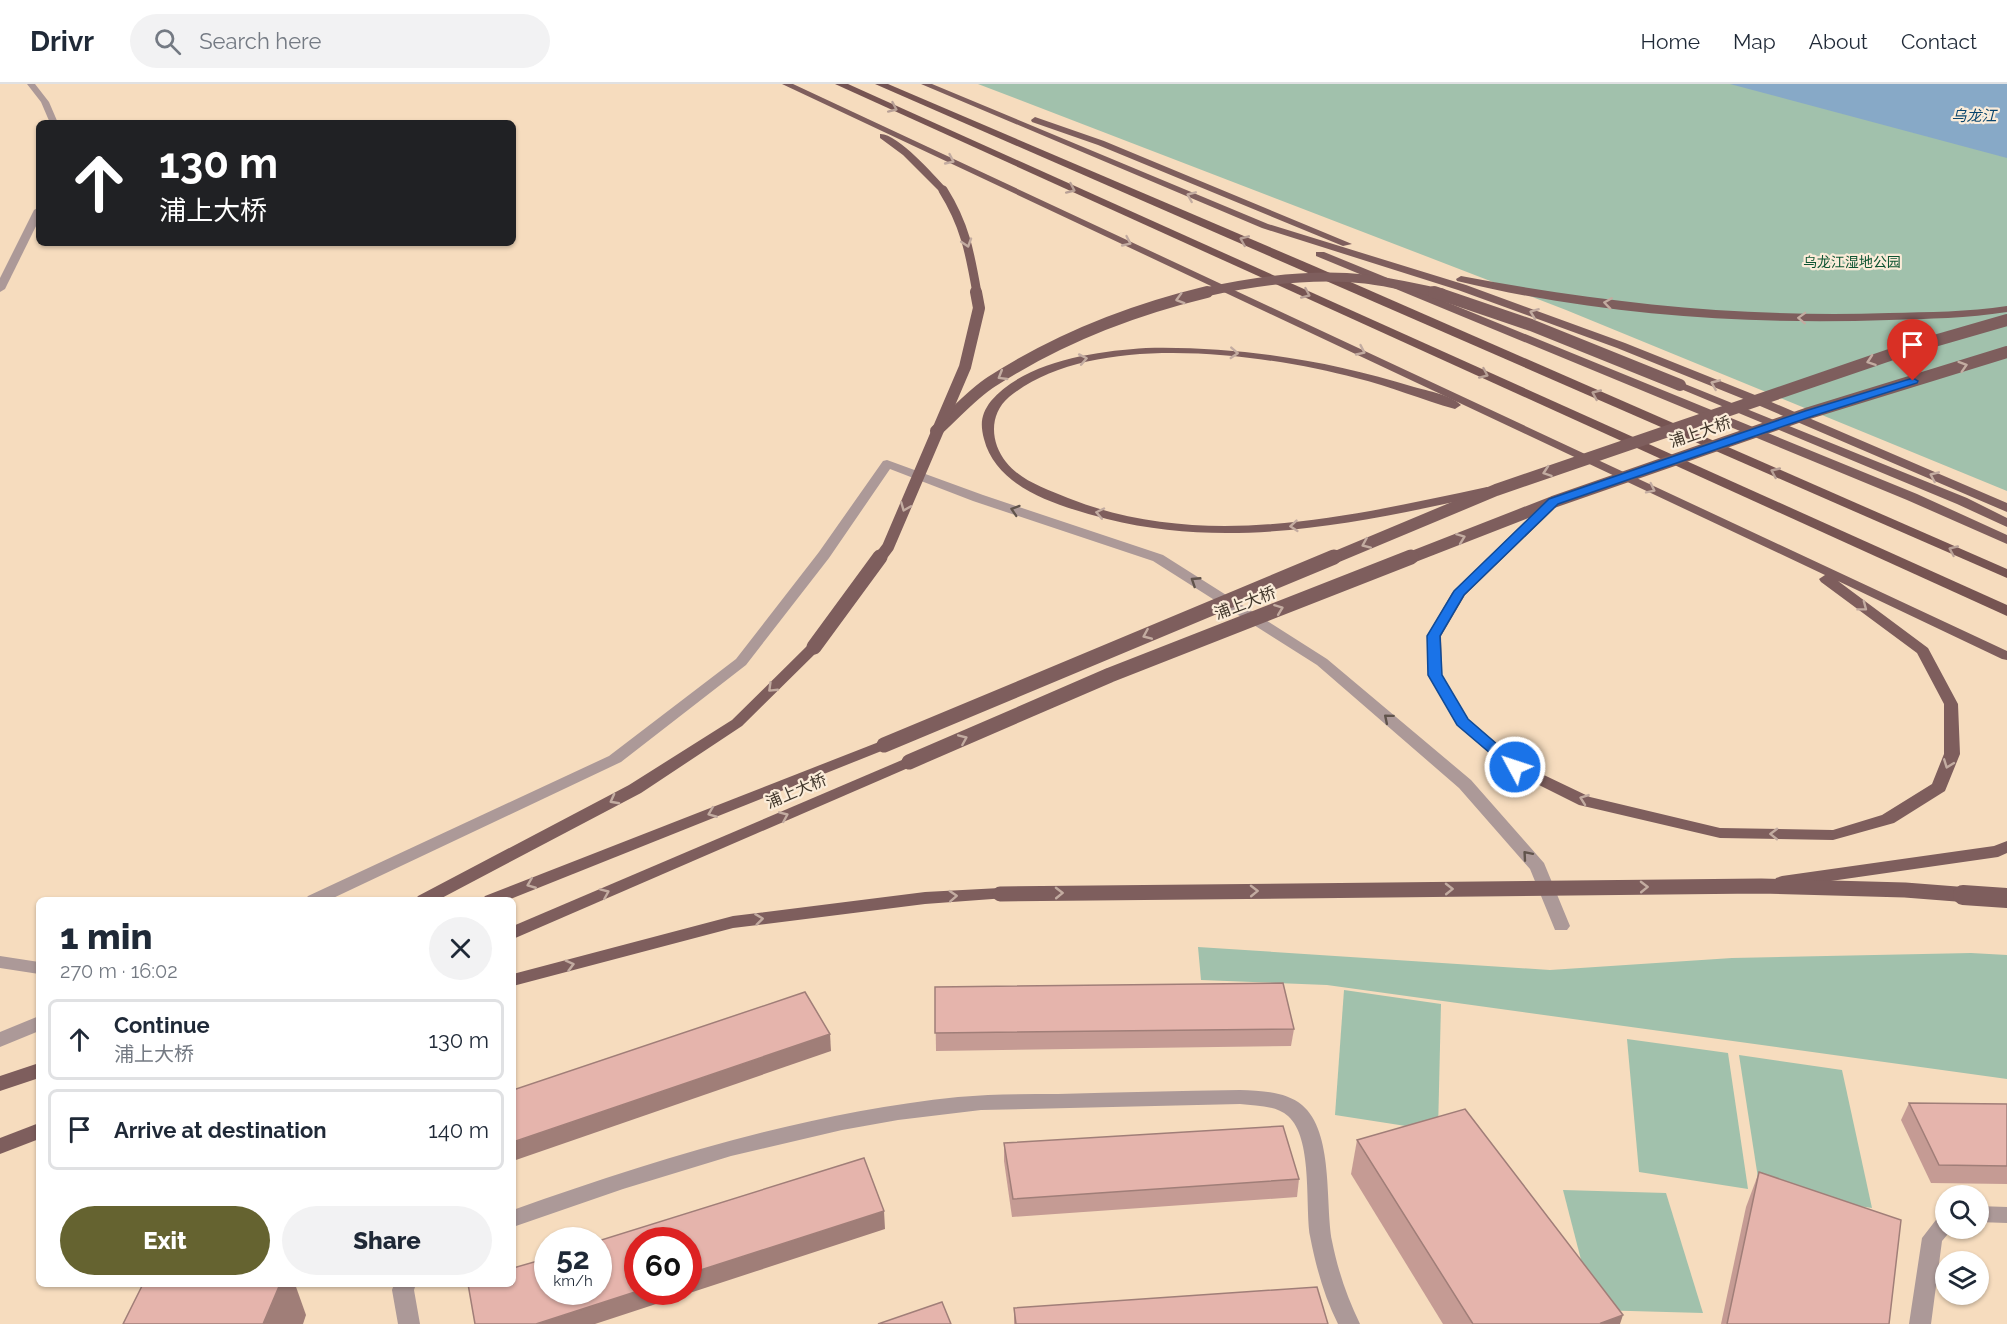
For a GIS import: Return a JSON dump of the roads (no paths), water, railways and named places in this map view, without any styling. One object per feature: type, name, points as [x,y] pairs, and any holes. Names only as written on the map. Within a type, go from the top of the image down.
[{"type":"highway","points":[[840,84],[2007,611]]},
{"type":"highway","points":[[880,84],[1310,268],[2007,574]]},
{"type":"main road","points":[[786,84],[2007,656]]},
{"type":"main road","points":[[925,84],[1217,207],[1330,258],[1852,472],[2007,540]]},
{"type":"main road","points":[[933,84],[1101,143],[1335,240],[1444,276],[1517,290],[1656,310],[1750,316],[1826,319],[2007,309]]},
{"type":"main road","points":[[430,897],[644,783],[736,723],[814,647],[888,548],[964,367],[979,308],[971,257],[959,216],[943,190],[906,153],[859,117]]},
{"type":"main road","points":[[1217,207],[1321,246],[1489,297],[1651,357],[2007,508]]},
{"type":"main road","points":[[936,431],[990,383],[1072,337],[1178,299],[1232,286],[1300,278],[1365,279],[1445,294],[1531,325],[1962,501],[2007,523]]},
{"type":"main road","points":[[499,897],[884,745],[1496,489],[1910,348],[2007,320]]},
{"type":"main road","points":[[1496,489],[1328,523],[1270,528],[1217,529],[1144,522],[1074,507],[1018,482],[994,456],[987,422],[1002,395],[1045,369],[1113,354],[1156,350],[1239,353],[1305,362],[1387,381],[1556,443]]},
{"type":"main road","name":"浦上大桥","points":[[516,932],[1110,675],[1553,502],[1809,413],[2007,352]]},
{"type":"main road","points":[[1553,502],[1459,593],[1434,636],[1435,675],[1462,722],[1515,767],[1585,801],[1720,833],[1833,835],[1888,819],[1939,787],[1952,754],[1951,704],[1923,651],[1799,560]]},
{"type":"main road","points":[[1761,885],[1998,851],[2007,846]]},
{"type":"main road","points":[[516,979],[733,922],[926,898],[1000,894],[1761,885],[1905,890],[2007,898]]},
{"type":"main road","points":[[0,1084],[36,1071]]},
{"type":"main road","points":[[0,1146],[36,1132]]},
{"type":"street","points":[[31,84],[45,102],[53,120]]},
{"type":"street","points":[[0,289],[36,216]]},
{"type":"street","points":[[320,897],[604,764],[624,752],[741,662],[824,555],[887,464],[978,498],[1158,558],[1322,662],[1465,784],[1538,867],[1561,926]]},
{"type":"street","points":[[0,962],[36,968]]},
{"type":"street","points":[[0,1040],[36,1024]]},
{"type":"street","points":[[516,1218],[557,1202],[706,1156],[837,1122],[886,1114],[957,1105],[1030,1101],[1240,1097],[1268,1099],[1287,1105],[1299,1113],[1313,1150],[1320,1233],[1331,1280],[1349,1324]]},
{"type":"street","points":[[1989,1214],[2007,1215]]},
{"type":"street","points":[[1920,1324],[1932,1238],[1935,1235]]},
{"type":"street","points":[[404,1287],[409,1324]]},
{"type":"water","name":"乌龙江","points":[[1730,84],[2007,84],[2007,158]]},
{"type":"park label","name":"乌龙江湿地公园","points":[[1852,262]]}]
